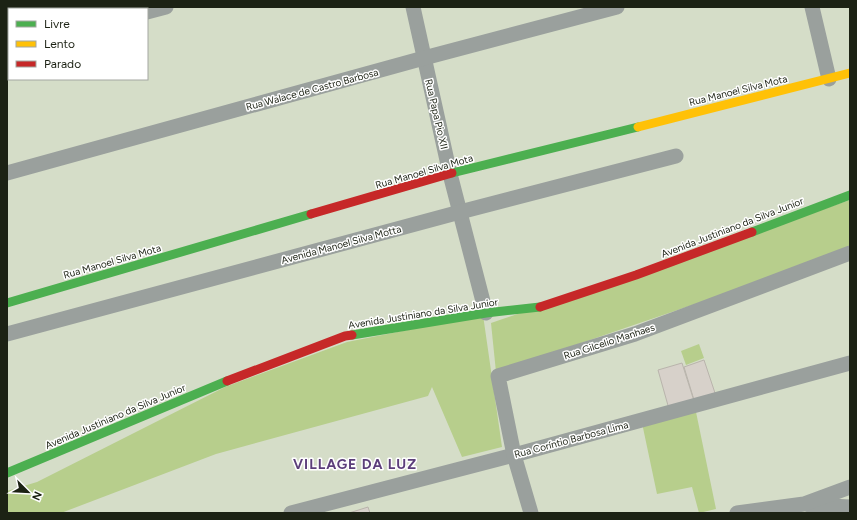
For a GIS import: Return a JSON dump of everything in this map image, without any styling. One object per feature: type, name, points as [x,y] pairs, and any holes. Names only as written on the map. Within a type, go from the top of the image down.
[{"type":"street","points":[[148,12],[166,7]]},
{"type":"street","name":"Rua Papa Pio XII","points":[[413,7],[450,174],[486,313]]},
{"type":"street","name":"Rua Walace de Castro Barbosa","points":[[7,172],[617,7]]},
{"type":"street","points":[[812,7],[829,79]]},
{"type":"street","name":"Rua Manoel Silva Mota","points":[[7,303],[450,174],[850,73]]},
{"type":"street","name":"Avenida Manoel Silva Motta","points":[[7,334],[460,212],[676,156]]},
{"type":"street","name":"Avenida Justiniano da Silva Junior","points":[[7,472],[235,377],[345,336],[486,313],[540,307],[636,275],[850,195]]},
{"type":"street","name":"Rua Gilcelio Manhaes","points":[[531,513],[514,455],[498,376],[635,334],[850,253]]},
{"type":"street","name":"Rua Coríntio Barbosa Lima","points":[[291,513],[514,455],[850,363]]},
{"type":"street","points":[[804,504],[850,487]]},
{"type":"street","points":[[737,513],[804,504],[850,507]]},
{"type":"green space","points":[[850,200],[850,249],[795,270],[496,372],[491,323]]},
{"type":"green space","points":[[483,315],[502,447],[462,457],[432,387],[428,396],[216,454],[61,513],[7,513],[7,491],[37,482],[225,387],[347,342]]},
{"type":"green space","points":[[699,344],[704,358],[686,365],[681,351]]},
{"type":"green space","points":[[696,412],[716,509],[699,513],[692,487],[657,494],[642,423]]},
{"type":"building","points":[[704,360],[715,393],[694,400],[684,367]]},
{"type":"building","points":[[682,363],[694,401],[669,409],[658,370]]},
{"type":"building","points":[[368,507],[370,513],[349,513]]},
{"type":"traffic: fast","points":[[452,173],[638,127]]},
{"type":"traffic: fast","points":[[752,232],[850,195]]},
{"type":"traffic: fast","points":[[7,303],[311,214]]},
{"type":"traffic: fast","points":[[352,335],[486,313],[540,307]]},
{"type":"traffic: fast","points":[[7,473],[227,381]]},
{"type":"traffic: slow","points":[[638,127],[850,73]]},
{"type":"traffic: jam","points":[[311,214],[452,173]]},
{"type":"traffic: jam","points":[[540,307],[636,275],[752,232]]},
{"type":"traffic: jam","points":[[227,381],[345,336],[352,335]]},
{"type":"district","name":"VILLAGE DA LUZ","points":[[355,464]]}]
